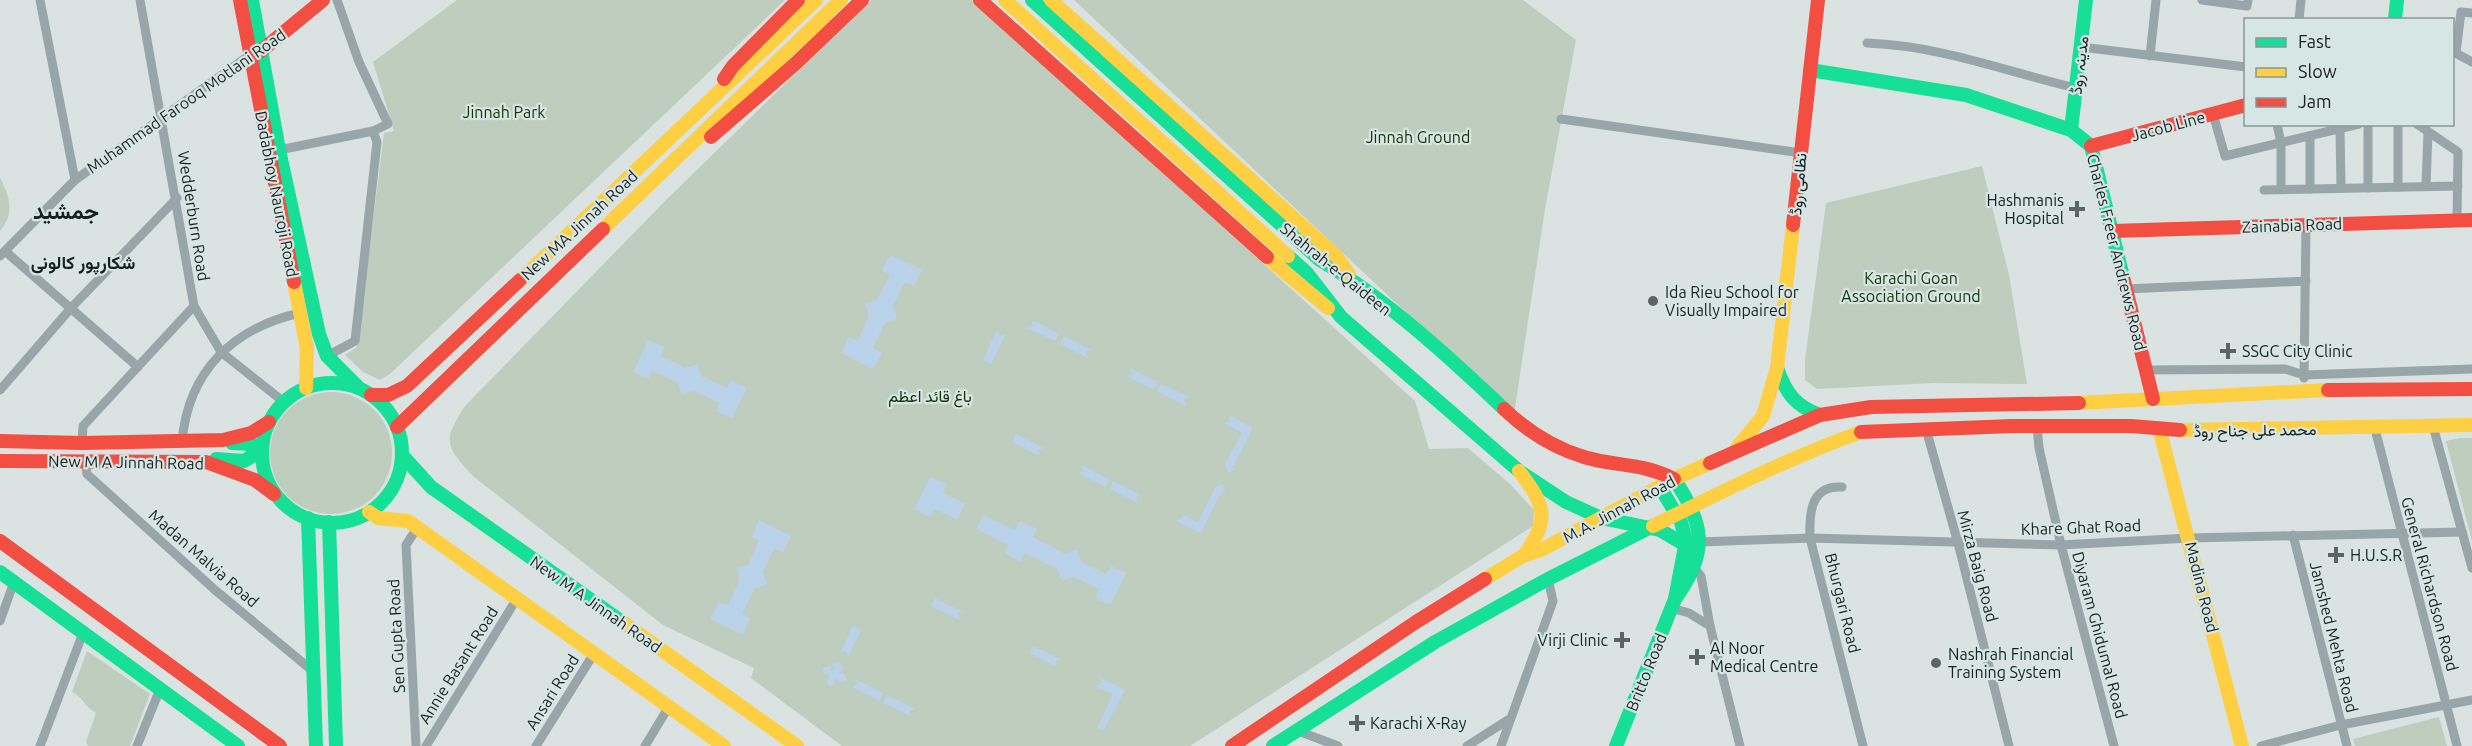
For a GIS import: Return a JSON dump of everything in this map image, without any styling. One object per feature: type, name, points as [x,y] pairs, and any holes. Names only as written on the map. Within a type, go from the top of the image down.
[{"type":"main road","name":"Dadabhoy Nauroji Road","points":[[240,0],[255,52],[308,348],[306,388]]},
{"type":"main road","points":[[252,0],[255,52],[319,334],[327,356],[386,409],[397,427],[402,454],[400,472],[393,488],[383,502],[369,512],[350,521],[328,522],[308,518],[292,510],[271,487],[263,462],[262,448],[269,422],[284,402],[306,388],[333,383],[365,392]]},
{"type":"main road","name":"Muhammad Farooq Motlani Road","points":[[255,52],[323,0]]},
{"type":"main road","points":[[710,102],[733,66],[798,0]]},
{"type":"main road","name":"New MA Jinnah Road","points":[[365,392],[388,395],[407,386],[816,0]]},
{"type":"main road","points":[[397,427],[841,0]]},
{"type":"main road","points":[[651,183],[721,129],[862,0]]},
{"type":"main road","points":[[980,0],[1307,293],[1341,316]]},
{"type":"main road","name":"Shahrah-e-Qaideen","points":[[1005,0],[1307,273],[1341,316],[1519,471],[1566,502],[1601,518],[1652,527],[1693,544]]},
{"type":"main road","name":"Shahrah-e-Qaideen","points":[[1032,0],[1320,260],[1355,282],[1459,367],[1517,422],[1541,438],[1584,457],[1652,468],[1674,479]]},
{"type":"main road","points":[[1051,0],[1336,256],[1355,282]]},
{"type":"main road","name":"نظامی روڈ","points":[[1731,454],[1763,416],[1777,368],[1792,254],[1818,0]]},
{"type":"main road","name":"مدینہ روڈ","points":[[2071,130],[2086,0]]},
{"type":"main road","points":[[2395,18],[2397,0]]},
{"type":"main road","name":"Charles Freer Andrews Road","points":[[1810,70],[1966,95],[2071,130],[2091,146],[2153,399]]},
{"type":"main road","name":"Jacob Line","points":[[2091,146],[2244,106]]},
{"type":"main road","name":"Zainabia Road","points":[[2112,231],[2472,220]]},
{"type":"main road","points":[[1307,273],[1320,260]]},
{"type":"main road","name":"نظامی روڈ","points":[[1777,368],[1787,395],[1801,408],[1820,415]]},
{"type":"main road","points":[[2153,399],[2303,390],[2472,389]]},
{"type":"main road","name":"M.A. Jinnah Road","points":[[1232,746],[1416,622],[1523,556],[1674,479],[1820,415],[1871,407],[2051,404],[2153,399]]},
{"type":"main road","name":"New M A Jinnah Road","points":[[0,441],[82,443],[224,440],[251,433],[269,422]]},
{"type":"main road","name":"محمد علی جناح روڈ","points":[[2037,426],[2184,430],[2375,429],[2472,425]]},
{"type":"main road","name":"M.A. Jinnah Road","points":[[1273,746],[1435,642],[1548,579],[1692,506],[1845,437],[1890,430],[2037,426]]},
{"type":"main road","name":"Madina Road","points":[[2159,428],[2190,538],[2242,746]]},
{"type":"main road","points":[[206,462],[218,459],[244,461],[254,455],[251,444],[224,440]]},
{"type":"main road","name":"New M A Jinnah Road","points":[[402,454],[411,467],[431,487],[797,746]]},
{"type":"main road","name":"New M A Jinnah Road","points":[[0,461],[206,462],[255,480],[279,498]]},
{"type":"main road","points":[[1519,471],[1543,506],[1545,518],[1541,533],[1523,556]]},
{"type":"main road","name":"Britto Road","points":[[1616,746],[1673,603],[1674,586],[1689,563],[1693,544],[1692,506],[1674,479]]},
{"type":"main road","name":"Britto Road","points":[[1660,487],[1678,514],[1693,544]]},
{"type":"main road","points":[[369,512],[378,518],[408,521],[593,655],[724,746]]},
{"type":"main road","points":[[308,518],[316,746]]},
{"type":"main road","points":[[328,522],[336,746]]},
{"type":"main road","points":[[0,542],[280,746]]},
{"type":"main road","points":[[0,572],[236,745]]},
{"type":"street","points":[[40,0],[75,180]]},
{"type":"street","name":"Wedderburn Road","points":[[140,0],[177,198],[194,306],[221,352],[284,402]]},
{"type":"street","points":[[279,150],[373,131],[388,124],[359,62],[337,0]]},
{"type":"street","points":[[2150,56],[2157,0]]},
{"type":"street","points":[[2202,0],[2247,6],[2248,0]]},
{"type":"street","points":[[2299,18],[2301,0]]},
{"type":"street","points":[[2472,13],[2461,12],[2454,52],[2472,62]]},
{"type":"street","points":[[1867,43],[1902,45],[1959,55],[2076,87]]},
{"type":"street","points":[[2081,47],[2244,68]]},
{"type":"street","name":"Muhammad Farooq Motlani Road","points":[[3,254],[75,180],[255,52]]},
{"type":"street","points":[[2213,114],[2224,156],[2351,126]]},
{"type":"street","points":[[1562,119],[1801,153]]},
{"type":"street","points":[[2277,126],[2281,143],[2281,189]]},
{"type":"street","points":[[2368,126],[2368,188]]},
{"type":"street","points":[[2397,187],[2398,126]]},
{"type":"street","points":[[2420,126],[2458,152],[2457,220]]},
{"type":"street","points":[[2340,129],[2341,188]]},
{"type":"street","points":[[327,356],[355,341],[377,142],[373,131]]},
{"type":"street","points":[[2426,186],[2428,132]]},
{"type":"street","points":[[2310,136],[2310,189]]},
{"type":"street","points":[[2264,189],[2458,186]]},
{"type":"street","points":[[0,390],[71,308],[177,198]]},
{"type":"street","points":[[2303,390],[2306,225]]},
{"type":"street","points":[[3,254],[71,308],[138,367]]},
{"type":"street","points":[[2126,288],[2306,281]]},
{"type":"street","points":[[82,443],[83,426],[194,306]]},
{"type":"street","points":[[182,442],[190,402],[203,375],[221,352],[258,325],[300,313]]},
{"type":"street","points":[[2145,370],[2285,369],[2304,375],[2472,369]]},
{"type":"street","name":"Diyaram Ghidumal Road","points":[[2037,426],[2039,448],[2061,545],[2114,746]]},
{"type":"street","points":[[2433,426],[2472,568]]},
{"type":"street","name":"Mirza Baig Road","points":[[1926,429],[1958,543],[2008,746]]},
{"type":"street","name":"General Richardson Road","points":[[2375,429],[2457,746]]},
{"type":"street","name":"Madan Malvia Road","points":[[85,460],[87,474],[215,590],[314,672]]},
{"type":"street","name":"Bhurgari Road","points":[[1842,487],[1822,489],[1815,500],[1811,515],[1810,538],[1863,746]]},
{"type":"street","name":"Sen Gupta Road","points":[[416,746],[406,545],[417,528]]},
{"type":"street","name":"Khare Ghat Road","points":[[1693,544],[1810,538],[2061,545],[2190,538],[2462,532]]},
{"type":"street","name":"Jamshed Mehta Road","points":[[2293,535],[2347,746]]},
{"type":"street","points":[[1689,563],[1701,576],[1710,626],[1740,746]]},
{"type":"street","points":[[1501,746],[1553,602],[1548,579]]},
{"type":"street","points":[[0,621],[14,582]]},
{"type":"street","name":"Annie Basant Road","points":[[426,746],[516,600]]},
{"type":"street","points":[[1673,603],[1710,626]]},
{"type":"street","points":[[40,746],[83,633]]},
{"type":"street","name":"Ansari Road","points":[[536,746],[593,655]]},
{"type":"street","points":[[137,746],[160,689]]},
{"type":"street","points":[[2261,746],[2342,725],[2472,700]]},
{"type":"street","points":[[645,746],[668,708]]},
{"type":"street","points":[[1467,746],[1511,718]]},
{"type":"street","points":[[1296,730],[1338,746]]},
{"type":"green space","name":"Jinnah Park","points":[[457,0],[785,0],[391,373],[380,380],[363,372],[345,355],[357,347],[384,133],[394,131],[373,62]]},
{"type":"green space","name":"باغ قائد اعظم","points":[[871,0],[972,0],[1415,401],[1429,449],[1468,448],[1511,485],[1534,510],[1533,526],[1190,746],[842,746],[751,678],[754,668],[663,625],[473,476],[452,450],[450,443],[453,428],[465,406],[666,200]]},
{"type":"green space","name":"Jinnah Ground","points":[[1074,0],[1523,0],[1576,40],[1545,209],[1514,414]]},
{"type":"green space","name":"Karachi Goan Association Ground","points":[[1982,166],[2009,275],[2027,384],[1933,383],[1817,389],[1805,380],[1805,360],[1826,203]]},
{"type":"green space","points":[[0,178],[8,198],[9,212],[5,225],[0,231]]},
{"type":"green space","points":[[331,392],[354,397],[365,402],[374,410],[382,419],[387,430],[392,453],[387,476],[382,487],[374,496],[365,504],[354,509],[331,514],[308,509],[297,504],[288,496],[280,487],[275,476],[270,453],[275,430],[280,419],[288,410],[297,402],[308,397]]},
{"type":"green space","points":[[2472,438],[2472,541],[2446,441]]},
{"type":"green space","points":[[87,651],[150,694],[130,746],[88,746],[86,742],[96,713],[72,692]]},
{"type":"green space","points":[[2439,717],[2447,746],[2355,746],[2353,739]]},
{"type":"water","points":[[890,255],[922,270],[914,286],[905,282],[893,306],[897,319],[885,323],[873,348],[882,353],[873,369],[841,353],[849,337],[858,341],[869,316],[865,304],[877,300],[890,275],[882,270]]},
{"type":"water","points":[[1031,319],[1059,334],[1055,341],[1027,328],[1033,326]]},
{"type":"water","points":[[997,330],[1000,336],[1006,334],[991,364],[983,360]]},
{"type":"water","points":[[1064,336],[1091,350],[1086,352],[1088,358],[1060,344]]},
{"type":"water","points":[[648,340],[664,347],[661,356],[685,368],[698,364],[701,376],[727,388],[731,380],[747,388],[732,418],[716,411],[719,403],[694,391],[682,395],[678,383],[653,371],[649,379],[633,372]]},
{"type":"water","points":[[1130,368],[1157,382],[1153,390],[1127,376],[1132,374]]},
{"type":"water","points":[[1161,384],[1190,397],[1184,399],[1186,406],[1157,391]]},
{"type":"water","points":[[1228,415],[1253,428],[1233,467],[1234,470],[1228,473],[1225,464],[1242,433],[1224,423],[1230,421]]},
{"type":"water","points":[[1016,434],[1044,448],[1038,450],[1040,456],[1012,442]]},
{"type":"water","points":[[1081,465],[1109,479],[1106,487],[1078,473],[1084,471]]},
{"type":"water","points":[[930,477],[946,484],[943,493],[965,504],[957,520],[935,509],[930,517],[914,509]]},
{"type":"water","points":[[1113,481],[1141,495],[1136,497],[1138,503],[1110,489]]},
{"type":"water","points":[[1223,484],[1225,491],[1221,493],[1201,533],[1176,521],[1183,518],[1183,515],[1198,522],[1215,487]]},
{"type":"water","points":[[983,515],[1015,530],[1020,521],[1037,529],[1033,537],[1065,554],[1077,549],[1081,562],[1106,574],[1111,566],[1126,573],[1110,605],[1095,598],[1099,589],[1074,577],[1062,581],[1057,569],[1025,553],[1020,562],[1005,553],[1008,545],[976,529]]},
{"type":"water","points":[[759,520],[791,536],[783,553],[774,548],[763,572],[767,584],[754,589],[742,614],[750,618],[743,635],[710,619],[719,602],[728,605],[739,582],[737,568],[748,565],[759,541],[752,537]]},
{"type":"water","points":[[935,598],[963,612],[958,613],[960,620],[931,606]]},
{"type":"water","points":[[853,626],[861,630],[848,657],[846,651],[840,653]]},
{"type":"water","points":[[1033,646],[1061,660],[1055,661],[1057,667],[1030,653]]},
{"type":"water","points":[[840,662],[843,669],[838,674],[844,673],[847,680],[839,682],[837,679],[834,680],[835,684],[829,686],[826,679],[830,678],[829,674],[825,675],[822,668],[830,666],[831,671],[834,670],[833,664]]},
{"type":"water","points":[[1099,677],[1125,690],[1104,730],[1097,728],[1113,694],[1095,686],[1102,683]]},
{"type":"water","points":[[855,679],[883,693],[879,701],[852,687],[857,684]]},
{"type":"water","points":[[887,695],[915,709],[909,711],[912,717],[883,703]]},
{"type":"traffic: fast","points":[[252,0],[279,150],[319,334],[327,356],[359,388]]},
{"type":"traffic: fast","points":[[1032,0],[1320,260],[1393,310],[1504,409]]},
{"type":"traffic: fast","points":[[2071,130],[2086,0]]},
{"type":"traffic: fast","points":[[2395,18],[2397,0]]},
{"type":"traffic: fast","points":[[1810,70],[1966,95],[2071,130],[2091,146],[2124,281]]},
{"type":"traffic: fast","points":[[1288,256],[1307,273],[1341,317],[1519,471],[1566,502],[1601,518]]},
{"type":"traffic: fast","points":[[1777,368],[1784,385],[1793,398],[1820,415]]},
{"type":"traffic: fast","points":[[332,383],[359,389],[371,395],[381,404],[390,414],[396,426],[402,453],[396,480],[390,492],[381,502],[371,511],[359,517],[332,523],[305,517],[293,511],[283,502],[274,492],[268,480],[262,453],[268,426],[274,414],[283,404],[293,395],[305,389],[332,383]]},
{"type":"traffic: fast","points":[[216,459],[244,461],[254,455],[251,444],[232,443]]},
{"type":"traffic: fast","points":[[402,455],[431,487],[625,624]]},
{"type":"traffic: fast","points":[[1616,746],[1675,599],[1694,567],[1698,553],[1697,525],[1692,510],[1674,479]]},
{"type":"traffic: fast","points":[[1660,487],[1681,522],[1686,541],[1675,599]]},
{"type":"traffic: fast","points":[[308,518],[316,746]]},
{"type":"traffic: fast","points":[[1601,518],[1660,530],[1687,546]]},
{"type":"traffic: fast","points":[[329,522],[336,746]]},
{"type":"traffic: fast","points":[[1273,746],[1435,642],[1548,579],[1653,526]]},
{"type":"traffic: fast","points":[[0,572],[238,746]]},
{"type":"traffic: slow","points":[[520,280],[816,0]]},
{"type":"traffic: slow","points":[[603,229],[841,0]]},
{"type":"traffic: slow","points":[[1005,0],[1288,256]]},
{"type":"traffic: slow","points":[[1051,0],[1336,256],[1349,274]]},
{"type":"traffic: slow","points":[[1736,449],[1763,416],[1777,368],[1793,225]]},
{"type":"traffic: slow","points":[[1267,257],[1328,308]]},
{"type":"traffic: slow","points":[[294,282],[307,348],[306,388]]},
{"type":"traffic: slow","points":[[2079,403],[2328,390]]},
{"type":"traffic: slow","points":[[2180,430],[2472,425]]},
{"type":"traffic: slow","points":[[2159,428],[2242,746]]},
{"type":"traffic: slow","points":[[1653,526],[1781,464],[1861,432]]},
{"type":"traffic: slow","points":[[1485,579],[1523,556],[1541,550],[1674,479],[1710,463]]},
{"type":"traffic: slow","points":[[1519,471],[1535,493],[1541,512],[1538,531],[1524,555]]},
{"type":"traffic: slow","points":[[369,512],[378,518],[408,521],[724,746]]},
{"type":"traffic: slow","points":[[625,624],[797,746]]},
{"type":"traffic: jam","points":[[240,0],[294,282]]},
{"type":"traffic: jam","points":[[261,51],[323,0]]},
{"type":"traffic: jam","points":[[724,79],[733,66],[798,0]]},
{"type":"traffic: jam","points":[[711,137],[795,64],[862,0]]},
{"type":"traffic: jam","points":[[980,0],[1267,257]]},
{"type":"traffic: jam","points":[[1793,225],[1818,0]]},
{"type":"traffic: jam","points":[[2091,146],[2244,106]]},
{"type":"traffic: jam","points":[[2112,231],[2472,220]]},
{"type":"traffic: jam","points":[[397,427],[603,229]]},
{"type":"traffic: jam","points":[[371,395],[388,395],[407,386],[520,280]]},
{"type":"traffic: jam","points":[[2124,281],[2153,399]]},
{"type":"traffic: jam","points":[[2328,390],[2472,389]]},
{"type":"traffic: jam","points":[[1710,463],[1820,415],[1871,407],[2079,403]]},
{"type":"traffic: jam","points":[[1504,409],[1541,438],[1562,449],[1596,460],[1639,467],[1674,479]]},
{"type":"traffic: jam","points":[[0,441],[82,443],[223,440],[251,433],[269,422]]},
{"type":"traffic: jam","points":[[1861,432],[2012,426],[2131,426],[2180,430]]},
{"type":"traffic: jam","points":[[0,461],[206,462],[255,480],[274,494]]},
{"type":"traffic: jam","points":[[0,541],[280,746]]},
{"type":"traffic: jam","points":[[1232,746],[1416,622],[1485,579]]},
{"type":"place","name":"Hashmanis Hospital","points":[[2077,209]]},
{"type":"place","name":"Ida Rieu School for Visually Impaired","points":[[1653,301]]},
{"type":"place","name":"SSGC City Clinic","points":[[2228,351]]},
{"type":"place","name":"H.U.S.R","points":[[2336,555]]},
{"type":"place","name":"Virji Clinic","points":[[1622,640]]},
{"type":"place","name":"Al Noor Medical Centre","points":[[1697,657]]},
{"type":"place","name":"Nashrah Financial Training System","points":[[1936,663]]},
{"type":"place","name":"Karachi X-Ray","points":[[1357,723]]},
{"type":"district","name":"جمشید","points":[[66,211]]},
{"type":"district","name":"شکارپور کالونی","points":[[83,263]]}]
